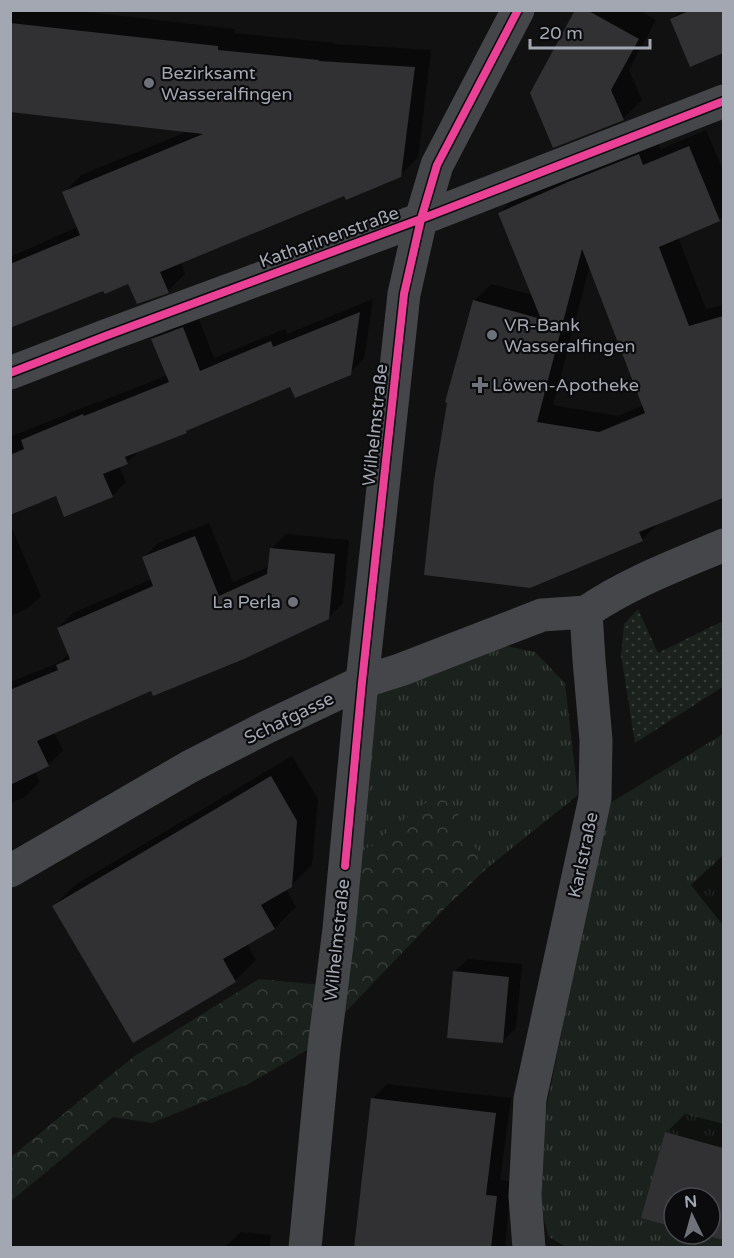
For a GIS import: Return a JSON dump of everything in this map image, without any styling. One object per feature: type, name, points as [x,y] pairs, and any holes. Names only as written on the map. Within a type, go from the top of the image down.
[{"type":"street","name":"Wilhelmstraße","points":[[304,1248],[404,294],[421,219],[438,165],[518,10]]},
{"type":"street","name":"Katharinenstraße","points":[[10,373],[421,219],[723,101]]},
{"type":"street","points":[[586,612],[608,596],[723,545]]},
{"type":"street","name":"Schafgasse","points":[[10,870],[189,767],[362,682],[542,615],[586,612]]},
{"type":"street","name":"Karlstraße","points":[[529,1248],[525,1196],[530,1098],[595,798],[596,740],[586,612]]},
{"type":"green space","points":[[638,609],[658,653],[723,621],[724,686],[635,743],[621,655],[624,624]]},
{"type":"green space","points":[[506,646],[535,652],[565,683],[578,795],[486,869],[445,788],[359,854],[371,690]]},
{"type":"green space","points":[[723,734],[723,1247],[566,1247],[549,1237],[538,1199],[545,1115],[607,805]]},
{"type":"green space","points":[[445,787],[486,869],[446,907],[337,1021],[359,854]]},
{"type":"green space","points":[[259,979],[323,985],[316,1045],[250,1083],[152,1123],[113,1117],[11,1201],[11,1157],[133,1057]]},
{"type":"building","points":[[575,10],[587,10],[639,39],[611,90],[624,120],[553,148],[530,93]]},
{"type":"building","points":[[691,10],[723,10],[723,53],[690,67],[670,19]]},
{"type":"building","points":[[10,23],[218,46],[218,50],[319,61],[415,67],[401,177],[346,200],[344,196],[160,272],[169,293],[137,304],[128,284],[105,294],[103,291],[10,328],[10,264],[80,235],[62,192],[203,134],[10,112]]},
{"type":"building","points":[[689,146],[720,221],[659,247],[689,326],[723,316],[723,498],[639,532],[643,541],[530,588],[424,575],[434,481],[447,403],[445,402],[473,300],[541,319],[498,213],[639,154],[643,165]],"holes":[[[582,249],[645,413],[599,432],[537,422]]]},
{"type":"building","points":[[360,312],[351,375],[295,398],[290,387],[186,431],[187,433],[125,457],[128,464],[103,474],[113,497],[64,517],[56,496],[10,515],[10,455],[24,449],[21,440],[169,382],[151,339],[183,327],[200,371],[271,341],[273,347]]},
{"type":"building","points":[[195,536],[219,596],[267,574],[270,548],[335,554],[329,619],[244,659],[153,696],[151,691],[37,741],[49,766],[10,785],[10,686],[12,689],[58,670],[56,665],[70,659],[57,628],[153,586],[142,557]]},
{"type":"building","points":[[271,776],[297,821],[292,887],[261,905],[275,929],[223,959],[236,982],[133,1043],[52,906]]},
{"type":"building","points":[[453,971],[509,977],[503,1043],[447,1038]]},
{"type":"building","points":[[371,1098],[496,1113],[486,1195],[497,1196],[491,1248],[354,1248]]},
{"type":"building","points":[[665,1132],[723,1148],[723,1240],[722,1186],[662,1186],[662,1224],[641,1218]]},
{"type":"cycle path","points":[[345,866],[362,682],[404,294],[421,219],[437,165],[518,10]]},
{"type":"cycle path","points":[[10,373],[421,219],[724,101]]},
{"type":"place","name":"Bezirksamt Wasseralfingen","points":[[149,83]]},
{"type":"place","name":"VR-Bank Wasseralfingen","points":[[492,335]]},
{"type":"place","name":"Löwen-Apotheke","points":[[480,385]]},
{"type":"place","name":"La Perla","points":[[293,602]]}]
